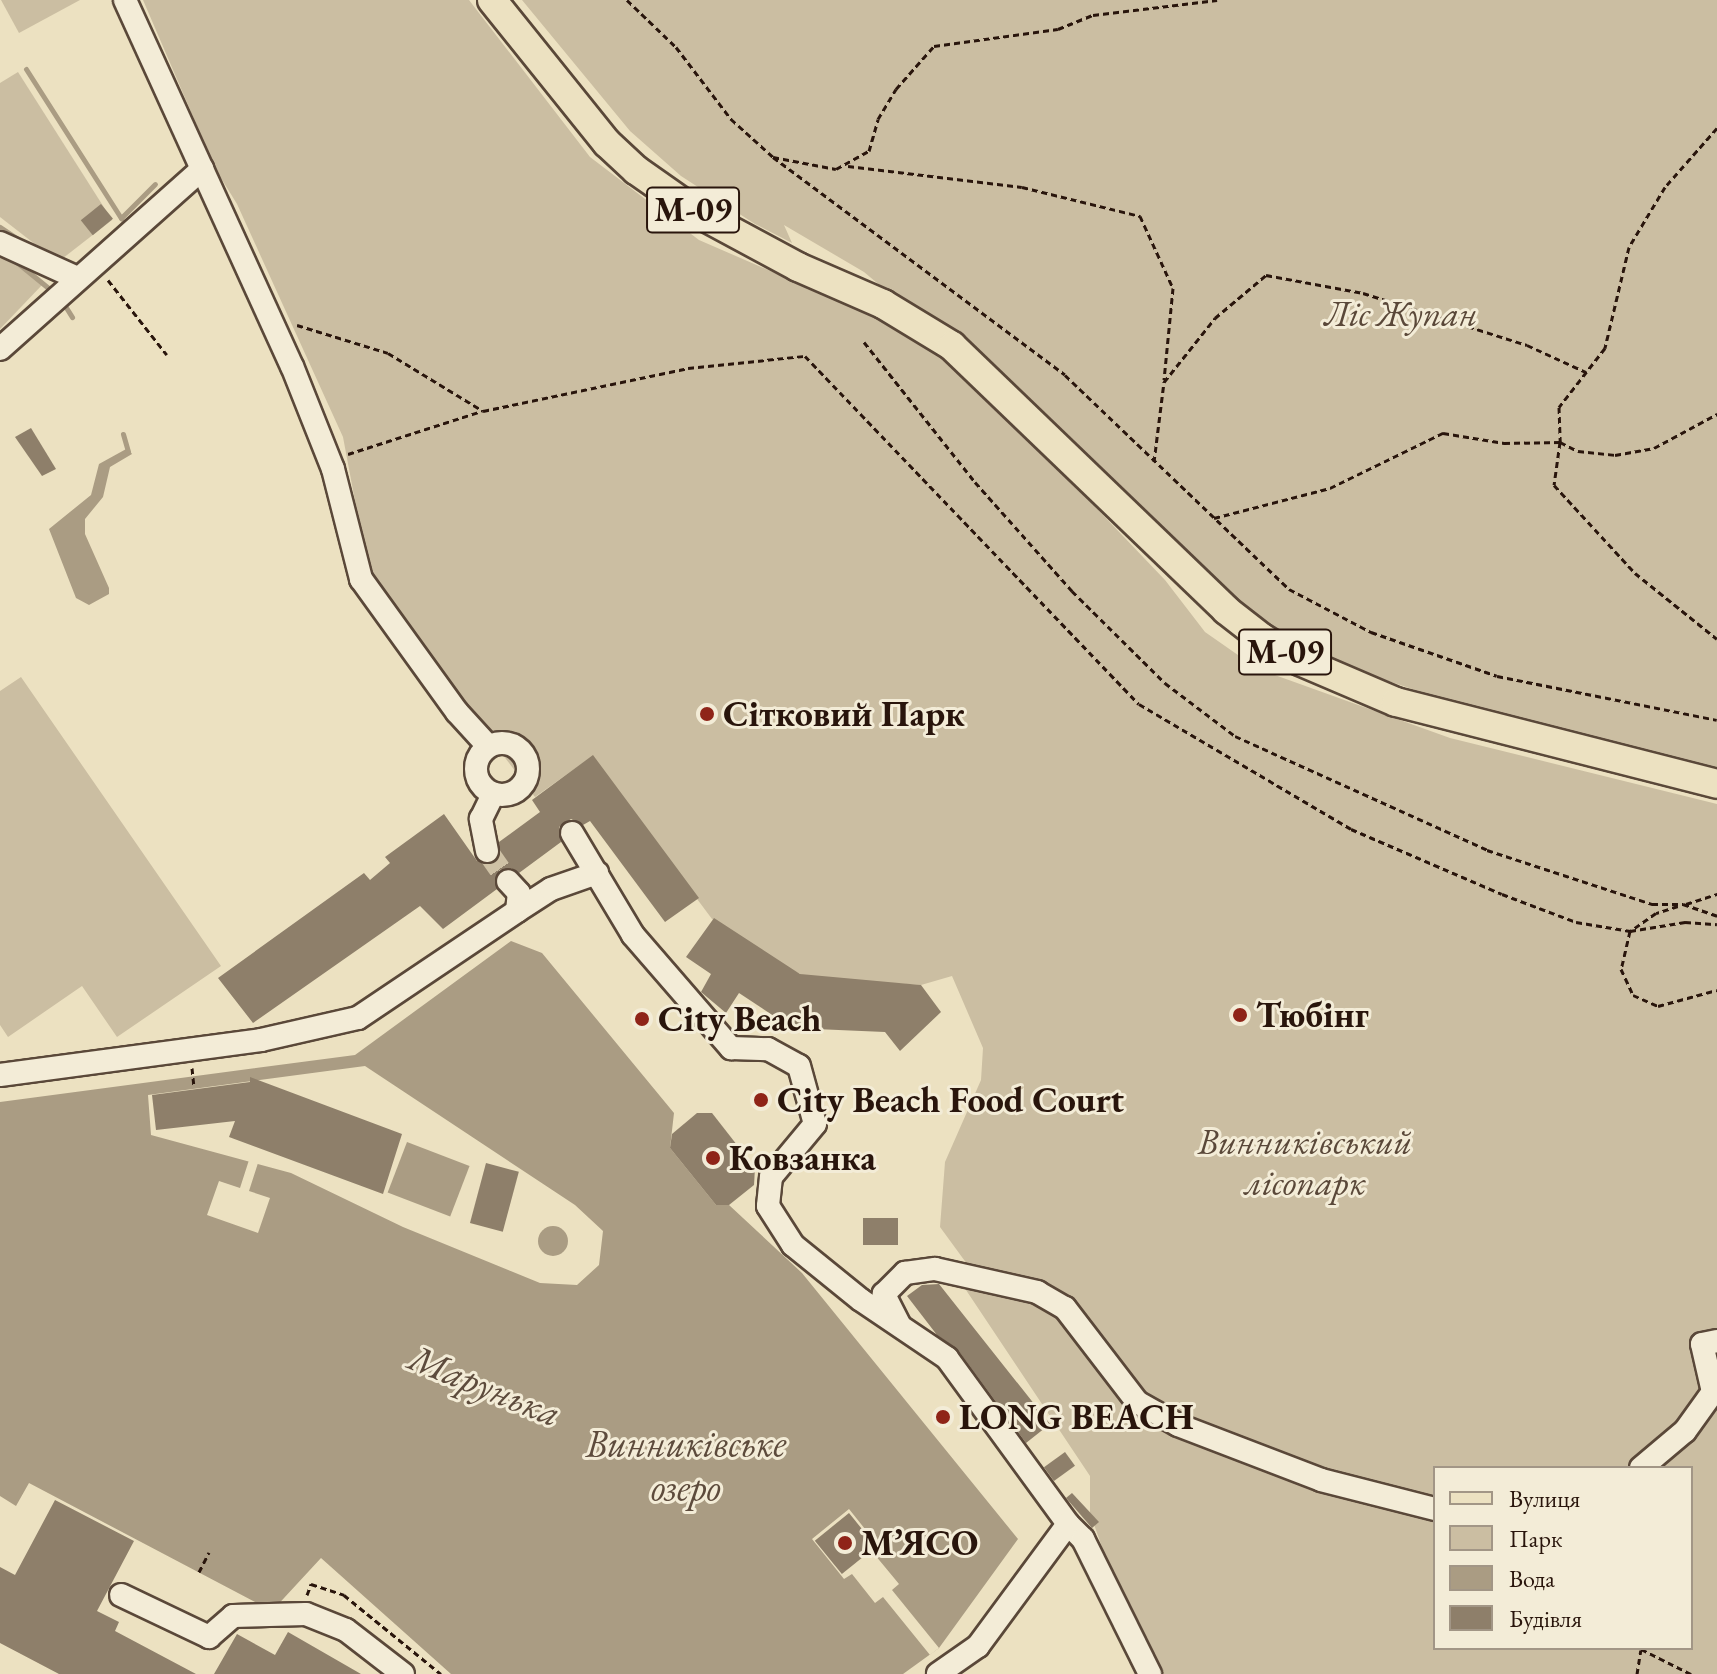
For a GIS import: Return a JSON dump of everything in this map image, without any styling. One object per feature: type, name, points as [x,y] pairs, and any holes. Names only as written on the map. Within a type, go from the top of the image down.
[{"type":"main road","name":"М-09","points":[[492,0],[607,143],[636,170],[696,212],[798,267],[883,304],[952,346],[1226,610],[1262,638],[1300,661],[1396,702],[1717,784]]},
{"type":"street","points":[[125,0],[270,317],[330,460],[370,597],[488,746]]},
{"type":"street","points":[[0,349],[75,277],[202,169]]},
{"type":"street","points":[[0,243],[75,277]]},
{"type":"street","points":[[502,743],[518,748],[528,769],[517,790],[493,794],[480,784],[476,769],[488,746],[502,743]]},
{"type":"street","points":[[487,851],[481,819],[493,794]]},
{"type":"street","points":[[572,833],[633,935],[731,1048],[768,1049],[799,1066],[815,1124],[771,1177],[768,1206],[793,1245],[902,1328],[947,1358],[1075,1531],[1150,1674]]},
{"type":"street","points":[[0,1075],[261,1040],[358,1018],[551,889],[597,873]]},
{"type":"street","points":[[508,881],[519,893],[517,911]]},
{"type":"street","points":[[902,1328],[884,1294],[905,1273],[935,1269],[1037,1292],[1065,1308],[1137,1402],[1178,1425],[1321,1480],[1433,1508]]},
{"type":"street","points":[[1643,1466],[1685,1431],[1713,1392],[1702,1344],[1717,1341]]},
{"type":"street","points":[[938,1674],[978,1646],[1075,1531]]},
{"type":"street","points":[[121,1595],[209,1637],[233,1616],[306,1614],[346,1630],[403,1674]]},
{"type":"path","points":[[627,0],[676,47],[731,119],[773,157],[1065,375],[1289,589],[1371,632],[1497,676],[1717,720]]},
{"type":"path","points":[[845,166],[869,151],[878,119],[896,89],[934,46],[1058,29],[1093,15],[1217,0]]},
{"type":"path","points":[[1717,128],[1665,187],[1629,247],[1613,298],[1614,325],[1586,372],[1559,407],[1560,442],[1554,485],[1635,573],[1717,639]]},
{"type":"path","points":[[773,157],[815,167],[845,166],[1022,187],[1140,216],[1173,288],[1154,462]]},
{"type":"path","points":[[94,261],[167,355]]},
{"type":"path","points":[[1164,382],[1215,318],[1266,275],[1363,293],[1527,345],[1586,372]]},
{"type":"path","points":[[270,317],[388,353],[483,411]]},
{"type":"path","points":[[864,342],[1018,534],[1165,683],[1217,723],[1487,850],[1652,904],[1683,904],[1717,916]]},
{"type":"path","points":[[330,460],[483,411],[688,368],[805,356],[1139,704],[1351,829],[1576,922],[1630,931],[1685,922],[1717,924]]},
{"type":"path","points":[[1214,518],[1330,488],[1443,433],[1504,443],[1560,442],[1578,451],[1615,455],[1654,448],[1717,414]]},
{"type":"path","points":[[1717,894],[1656,913],[1630,931],[1621,969],[1633,995],[1658,1006],[1717,990]]},
{"type":"path","points":[[199,1572],[209,1552]]},
{"type":"path","points":[[1637,1674],[1641,1650]]},
{"type":"path","points":[[1643,1650],[1691,1674]]},
{"type":"green space","points":[[1,0],[80,0],[19,33]]},
{"type":"green space","name":"Винниківський лісопарк","points":[[143,0],[469,0],[590,157],[699,240],[920,336],[1037,446],[1165,580],[1205,632],[1258,669],[1450,738],[1717,804],[1717,1674],[1154,1674],[1133,1635],[1090,1513],[1090,1476],[966,1290],[978,1279],[940,1227],[945,1162],[981,1080],[983,1048],[952,976],[921,985],[807,977],[787,968],[712,919],[591,757],[535,797],[370,581],[343,437],[237,204],[216,170]]},
{"type":"green space","name":"Ліс Жупан","points":[[522,0],[1717,0],[1717,769],[1459,705],[1359,671],[1292,639],[1238,602],[1065,441],[864,272],[784,225],[792,243],[755,224],[681,176],[630,131]]},
{"type":"green space","points":[[18,72],[112,220],[58,262],[0,217],[0,83]]},
{"type":"green space","points":[[0,251],[43,284],[0,329]]},
{"type":"green space","points":[[21,677],[221,966],[117,1037],[82,986],[8,1037],[0,1025],[0,691]]},
{"type":"water","points":[[128,448],[132,454],[110,467],[103,497],[85,519],[85,534],[109,588],[109,594],[89,605],[76,598],[49,529],[91,495],[99,464]]},
{"type":"water","name":"Винниківське озеро","points":[[511,941],[542,953],[674,1113],[670,1148],[716,1205],[729,1205],[802,1273],[1018,1539],[939,1648],[903,1674],[451,1674],[321,1558],[272,1611],[29,1483],[16,1506],[0,1496],[0,1102],[355,1055]],"holes":[[[365,1066],[575,1205],[603,1231],[599,1265],[577,1285],[540,1283],[403,1227],[291,1173],[151,1135],[148,1095]]]},
{"type":"water","points":[[407,1142],[470,1166],[450,1216],[388,1192]]},
{"type":"water","points":[[553,1226],[564,1230],[568,1241],[564,1252],[553,1256],[542,1252],[538,1241],[542,1230]]},
{"type":"pier","points":[[249,1160],[258,1163],[249,1191],[270,1198],[258,1233],[207,1215],[219,1181],[240,1188]]},
{"type":"pier","points":[[849,1509],[881,1549],[875,1555],[899,1584],[892,1590],[939,1648],[930,1655],[883,1597],[875,1603],[852,1574],[844,1579],[812,1539]]},
{"type":"building","points":[[101,204],[113,219],[93,235],[81,220]]},
{"type":"building","points":[[31,428],[56,469],[42,476],[15,437]]},
{"type":"building","points":[[593,755],[699,898],[665,922],[590,821],[583,825],[571,819],[559,827],[561,842],[519,873],[511,868],[499,870],[497,889],[443,929],[420,906],[253,1023],[218,978],[364,873],[370,880],[390,863],[385,857],[444,814],[477,861],[495,862],[499,842],[540,812],[532,800]]},
{"type":"building","points":[[714,918],[800,974],[921,985],[941,1012],[900,1051],[885,1032],[792,1028],[739,993],[726,1013],[701,992],[711,974],[686,957]]},
{"type":"building","points":[[250,1077],[402,1134],[383,1194],[229,1137],[235,1121],[156,1130],[152,1095],[250,1082]]},
{"type":"building","name":"Ковзанка","points":[[697,1113],[712,1113],[755,1168],[754,1185],[729,1205],[716,1205],[670,1148],[672,1134]]},
{"type":"building","points":[[486,1163],[519,1172],[503,1232],[470,1223]]},
{"type":"building","points":[[863,1218],[898,1218],[898,1245],[863,1245]]},
{"type":"building","points":[[939,1284],[1050,1424],[1026,1443],[958,1350],[937,1335],[907,1296],[922,1285]]},
{"type":"building","points":[[1065,1452],[1075,1466],[1054,1481],[1044,1467]]},
{"type":"building","points":[[1072,1493],[1099,1522],[1092,1528],[1066,1498]]},
{"type":"building","points":[[55,1500],[134,1541],[97,1611],[119,1622],[115,1631],[196,1674],[59,1674],[0,1643],[0,1567],[15,1575]]},
{"type":"building","name":"М’ЯСО","points":[[849,1513],[876,1546],[842,1574],[815,1541]]},
{"type":"building","points":[[288,1632],[361,1674],[214,1674],[237,1634],[275,1655]]},
{"type":"waterway","points":[[26,69],[121,218],[155,184]]},
{"type":"waterway","points":[[0,227],[19,240]]},
{"type":"waterway","points":[[14,260],[52,291]]},
{"type":"waterway","points":[[62,301],[72,317]]},
{"type":"waterway","points":[[123,434],[128,451]]},
{"type":"tunnel","points":[[487,851],[508,881]]},
{"type":"place","name":"Сітковий Парк","points":[[707,714]]},
{"type":"place","name":"Тюбінг","points":[[1240,1015]]},
{"type":"place","name":"City Beach","points":[[642,1019]]},
{"type":"place","name":"City Beach Food Court","points":[[761,1100]]},
{"type":"place","name":"Ковзанка","points":[[713,1158]]},
{"type":"place","name":"LONG BEACH","points":[[943,1417]]},
{"type":"place","name":"М’ЯСО","points":[[845,1543]]},
{"type":"water label","name":"Марунька","points":[[485,1385]]}]
